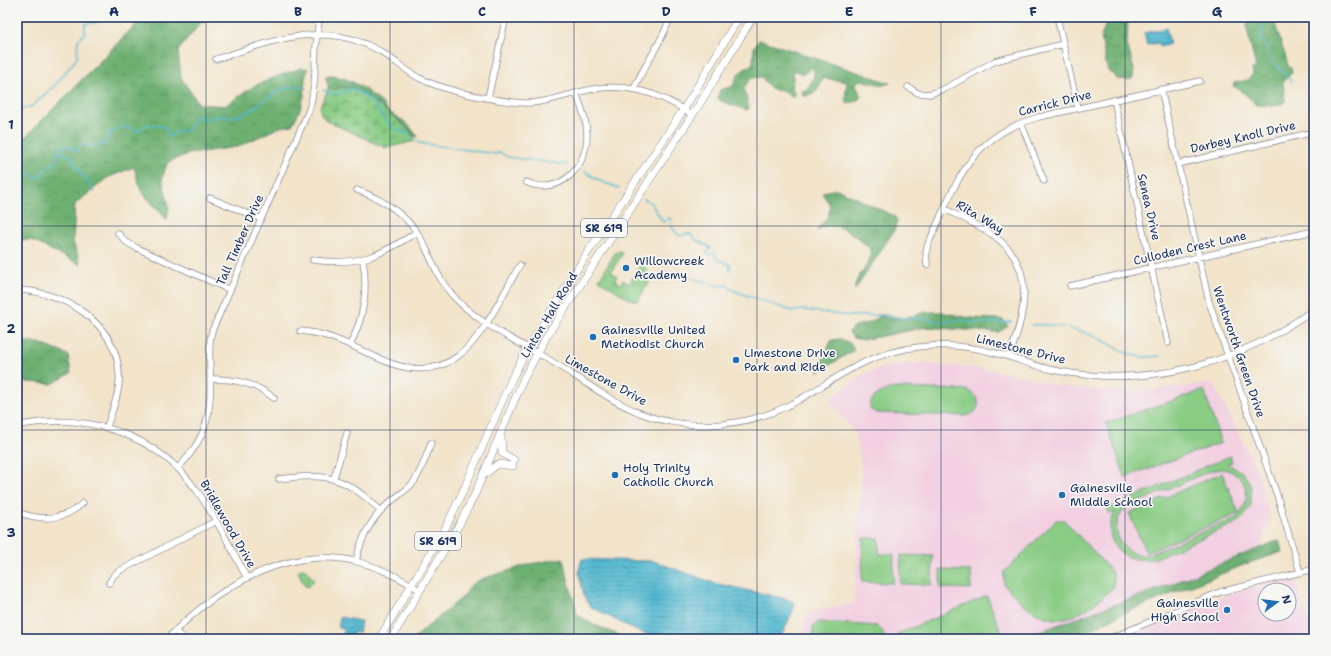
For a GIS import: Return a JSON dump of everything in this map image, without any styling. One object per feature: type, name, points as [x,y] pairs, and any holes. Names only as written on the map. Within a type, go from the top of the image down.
[{"type":"main road","name":"Linton Hall Road","points":[[379,639],[445,529],[466,487],[512,378],[528,348],[588,252],[684,109],[739,17]]},
{"type":"main road","name":"Linton Hall Road","points":[[391,639],[460,523],[482,477],[523,380],[537,353],[593,264],[692,115],[753,17]]},
{"type":"main road","points":[[482,477],[496,464],[513,463],[501,451],[501,432]]},
{"type":"street","name":"Tall Timber Drive","points":[[178,468],[192,453],[205,430],[210,409],[210,338],[313,98],[316,75],[317,35],[320,17]]},
{"type":"street","points":[[488,98],[506,17]]},
{"type":"street","points":[[634,89],[643,69],[666,28],[670,17]]},
{"type":"street","points":[[1057,17],[1078,108]]},
{"type":"street","points":[[1311,17],[1314,29]]},
{"type":"street","points":[[216,60],[289,37],[317,35],[340,36],[366,44],[380,51],[408,71],[430,83],[488,98],[514,102],[536,103],[549,101],[576,93],[610,87],[634,89],[652,94],[684,109],[692,115]]},
{"type":"street","points":[[908,87],[918,93],[930,94],[946,88],[995,61],[1063,44]]},
{"type":"street","name":"Carrick Drive","points":[[927,265],[926,252],[928,244],[965,168],[977,152],[991,138],[1021,123],[1078,108],[1200,80]]},
{"type":"street","name":"Wentworth Green Drive","points":[[1161,89],[1213,316],[1229,357],[1282,509],[1300,572]]},
{"type":"street","points":[[526,182],[542,188],[554,185],[568,176],[580,162],[585,151],[587,134],[584,118],[576,93]]},
{"type":"street","name":"Senea Drive","points":[[1114,100],[1168,343]]},
{"type":"street","points":[[1021,123],[1044,181]]},
{"type":"street","name":"Darbey Knoll Drive","points":[[1178,164],[1314,132]]},
{"type":"street","name":"Limestone Drive","points":[[357,190],[372,195],[394,208],[417,232],[437,273],[449,292],[466,309],[612,399],[641,413],[669,421],[697,424],[719,424],[745,421],[771,413],[801,399],[849,369],[897,351],[926,347],[966,346],[1057,371],[1122,376],[1164,373],[1229,357],[1284,330],[1314,309]]},
{"type":"street","points":[[210,198],[261,220]]},
{"type":"street","name":"Rita Way","points":[[945,209],[993,235],[1010,250],[1019,266],[1024,282],[1025,302],[1009,357]]},
{"type":"street","name":"Culloden Crest Lane","points":[[1070,286],[1314,231]]},
{"type":"street","points":[[313,260],[339,262],[364,260],[386,251],[417,232]]},
{"type":"street","points":[[118,233],[126,242],[137,248],[230,290]]},
{"type":"street","points":[[350,345],[361,320],[366,299],[364,260]]},
{"type":"street","points":[[300,331],[322,334],[402,368],[428,369],[447,364],[461,354],[476,338],[520,265]]},
{"type":"street","points":[[17,290],[39,292],[70,305],[96,322],[106,334],[115,353],[120,374],[118,392],[107,427]]},
{"type":"street","points":[[210,379],[244,382],[261,388],[274,398]]},
{"type":"street","name":"Bridlewood Drive","points":[[17,426],[39,422],[79,422],[107,427],[145,443],[178,468],[197,490],[216,521],[246,578]]},
{"type":"street","points":[[334,478],[347,433]]},
{"type":"street","points":[[356,561],[367,530],[381,511],[412,483],[422,468],[431,444]]},
{"type":"street","points":[[279,478],[316,476],[334,478],[354,488],[381,511]]},
{"type":"street","points":[[17,512],[35,517],[54,518],[66,515],[76,510],[83,503]]},
{"type":"street","points":[[109,583],[114,575],[121,570],[216,521]]},
{"type":"street","points":[[167,639],[210,601],[246,578],[271,567],[301,560],[330,558],[356,561],[392,574],[420,590]]},
{"type":"street","points":[[1109,639],[1206,597],[1243,585],[1314,569]]},
{"type":"street","points":[[175,631],[184,639]]},
{"type":"shaded area","name":"Gainesville Middle School","points":[[909,363],[978,368],[1024,376],[1052,385],[1097,390],[1143,391],[1213,383],[1258,473],[1270,517],[1261,546],[1164,587],[1018,639],[804,639],[804,622],[807,616],[817,610],[854,604],[862,467],[855,433],[829,401],[860,376],[884,367]]},
{"type":"shaded area","name":"Gainesville High School","points":[[1295,578],[1296,582],[1273,582]]},
{"type":"shaded area","name":"Gainesville High School","points":[[1297,585],[1303,606],[1314,628],[1314,639],[1126,639],[1214,599],[1257,586],[1257,622],[1297,622]]},
{"type":"green space","points":[[143,17],[209,17],[198,26],[178,51],[181,78],[199,104],[225,106],[254,86],[302,68],[308,69],[305,78],[304,96],[299,112],[292,125],[280,127],[237,147],[188,154],[168,162],[162,178],[169,207],[167,220],[141,191],[134,167],[109,177],[75,204],[73,242],[81,265],[31,240],[17,240],[17,146]]},
{"type":"green space","points":[[1105,17],[1128,17],[1127,44],[1134,69],[1133,78],[1129,80],[1117,79],[1114,74],[1109,72],[1107,68],[1101,37],[1106,23]]},
{"type":"green space","points":[[1253,17],[1273,17],[1288,65],[1291,68],[1292,73],[1283,82],[1285,102],[1275,106],[1257,105],[1242,91],[1233,86],[1234,83],[1248,80],[1253,74],[1252,69],[1256,68],[1246,25]]},
{"type":"green space","points":[[759,40],[890,83],[883,85],[860,80],[855,83],[861,96],[857,101],[848,104],[845,99],[847,82],[823,78],[816,92],[804,97],[801,91],[806,90],[814,76],[812,67],[804,74],[793,70],[791,87],[795,93],[794,96],[790,97],[783,90],[773,89],[768,86],[762,77],[751,78],[744,88],[749,109],[746,110],[721,101],[718,97],[720,90],[731,87],[734,84],[738,74],[753,63],[754,47]]},
{"type":"green space","points":[[326,76],[334,76],[349,80],[363,88],[382,103],[389,112],[407,124],[418,137],[414,136],[406,126],[357,89],[343,87],[334,90],[328,89]]},
{"type":"green space","points":[[343,87],[353,87],[357,89],[381,107],[407,128],[415,141],[386,148],[327,121],[323,117],[320,109],[322,101],[328,89],[334,90]]},
{"type":"green space","points":[[837,189],[894,216],[897,221],[895,229],[855,290],[857,279],[869,259],[869,248],[858,238],[844,229],[830,226],[824,227],[817,231],[828,216],[830,208],[829,203],[823,195],[823,192]]},
{"type":"green space","points":[[620,251],[623,253],[611,272],[617,276],[615,280],[621,284],[623,280],[629,284],[641,264],[646,269],[650,280],[638,301],[629,299],[599,280],[615,253]]},
{"type":"green space","points":[[926,312],[941,312],[970,318],[1003,320],[1008,326],[999,332],[926,327],[863,340],[853,338],[849,332],[855,327],[871,322],[878,316],[903,318]]},
{"type":"green space","points":[[840,339],[850,343],[854,350],[818,372],[832,340]]},
{"type":"green space","points":[[17,341],[39,343],[68,355],[71,373],[52,384],[17,381]]},
{"type":"green space","points":[[897,388],[967,390],[974,394],[978,400],[978,406],[974,413],[965,416],[877,413],[871,410],[871,401],[878,394]]},
{"type":"green space","points":[[1204,390],[1221,443],[1125,477],[1106,423]]},
{"type":"green space","points":[[1230,456],[1232,462],[1227,464],[1244,473],[1251,486],[1251,505],[1243,518],[1234,524],[1156,558],[1145,560],[1134,559],[1118,550],[1110,533],[1111,523],[1115,512],[1110,514],[1107,509]],"holes":[[[1223,469],[1232,472],[1243,482],[1247,497],[1241,512],[1235,518],[1148,555],[1138,555],[1123,546],[1119,539],[1117,523],[1121,514],[1127,507],[1210,471]]]},
{"type":"green space","points":[[1222,473],[1239,513],[1146,553],[1129,513]]},
{"type":"green space","points":[[1056,520],[1064,520],[1113,573],[1114,587],[1084,611],[1070,617],[1058,619],[1045,617],[1033,611],[1004,585],[1004,572]]},
{"type":"green space","points":[[863,538],[879,538],[879,554],[894,554],[893,583],[862,582]]},
{"type":"green space","points":[[1279,540],[1282,552],[1246,564],[1122,614],[1071,639],[1018,639],[1164,587]]},
{"type":"green space","points":[[901,555],[933,556],[932,585],[900,584]]},
{"type":"green space","points":[[563,558],[577,614],[590,623],[628,639],[413,639],[465,595],[471,585],[481,579],[530,564]]},
{"type":"green space","points":[[304,568],[314,580],[308,587],[304,585],[298,571]]},
{"type":"green space","points":[[940,570],[971,571],[971,589],[940,588]]},
{"type":"green space","points":[[987,596],[1004,639],[900,639],[897,634]]},
{"type":"green space","points":[[819,622],[877,626],[883,632],[884,639],[813,639],[813,626]]},
{"type":"water","points":[[1166,28],[1170,44],[1161,47],[1158,43],[1147,45],[1144,33]]},
{"type":"water","points":[[582,559],[653,561],[714,583],[787,599],[795,603],[793,611],[780,639],[662,639],[637,631],[591,607],[584,596],[579,574]]},
{"type":"water","points":[[340,617],[361,621],[359,633],[354,632],[352,637],[343,636],[343,629],[338,628]]},
{"type":"waterway","points":[[17,110],[31,107],[57,83],[77,58],[78,40],[85,33],[85,25],[88,23],[96,23],[97,17]]},
{"type":"waterway","points":[[1264,17],[1261,38],[1273,62],[1291,81]]},
{"type":"waterway","points":[[17,165],[36,178],[42,176],[46,167],[56,162],[57,153],[60,152],[62,146],[69,146],[76,152],[80,145],[95,146],[102,144],[107,141],[108,131],[113,132],[120,127],[131,128],[136,132],[146,125],[157,125],[166,128],[168,136],[172,136],[175,132],[188,130],[197,115],[205,120],[214,117],[238,116],[250,110],[280,90],[297,86],[306,88]]},
{"type":"waterway","points":[[323,90],[337,94],[346,91],[349,88],[364,95],[376,106],[392,127],[408,135],[419,143],[495,154],[500,152],[507,157],[567,165]]},
{"type":"waterway","points":[[60,152],[70,156],[94,192]]},
{"type":"waterway","points":[[584,171],[602,182],[619,188]]},
{"type":"waterway","points":[[644,199],[651,203],[663,222],[665,222],[668,218],[671,219],[671,226],[678,235],[682,236],[684,234],[691,234],[696,240],[711,248],[707,252],[708,255],[715,253],[716,258],[730,265],[730,270]]},
{"type":"waterway","points":[[680,275],[719,286],[727,285],[731,289],[740,293],[792,311],[805,310],[849,316],[885,315],[909,319],[922,318],[941,322],[961,320],[976,323],[1011,322]]},
{"type":"waterway","points":[[1031,325],[1063,327],[1087,333],[1125,352],[1140,357],[1160,356]]},
{"type":"place","name":"Willowcreek Academy","points":[[626,268]]},
{"type":"place","name":"Gainesville United Methodist Church","points":[[593,337]]},
{"type":"place","name":"Limestone Drive Park and Ride","points":[[736,360]]},
{"type":"place","name":"Holy Trinity Catholic Church","points":[[615,475]]},
{"type":"place","name":"Gainesville Middle School","points":[[1062,495]]},
{"type":"place","name":"Gainesville High School","points":[[1227,610]]}]
